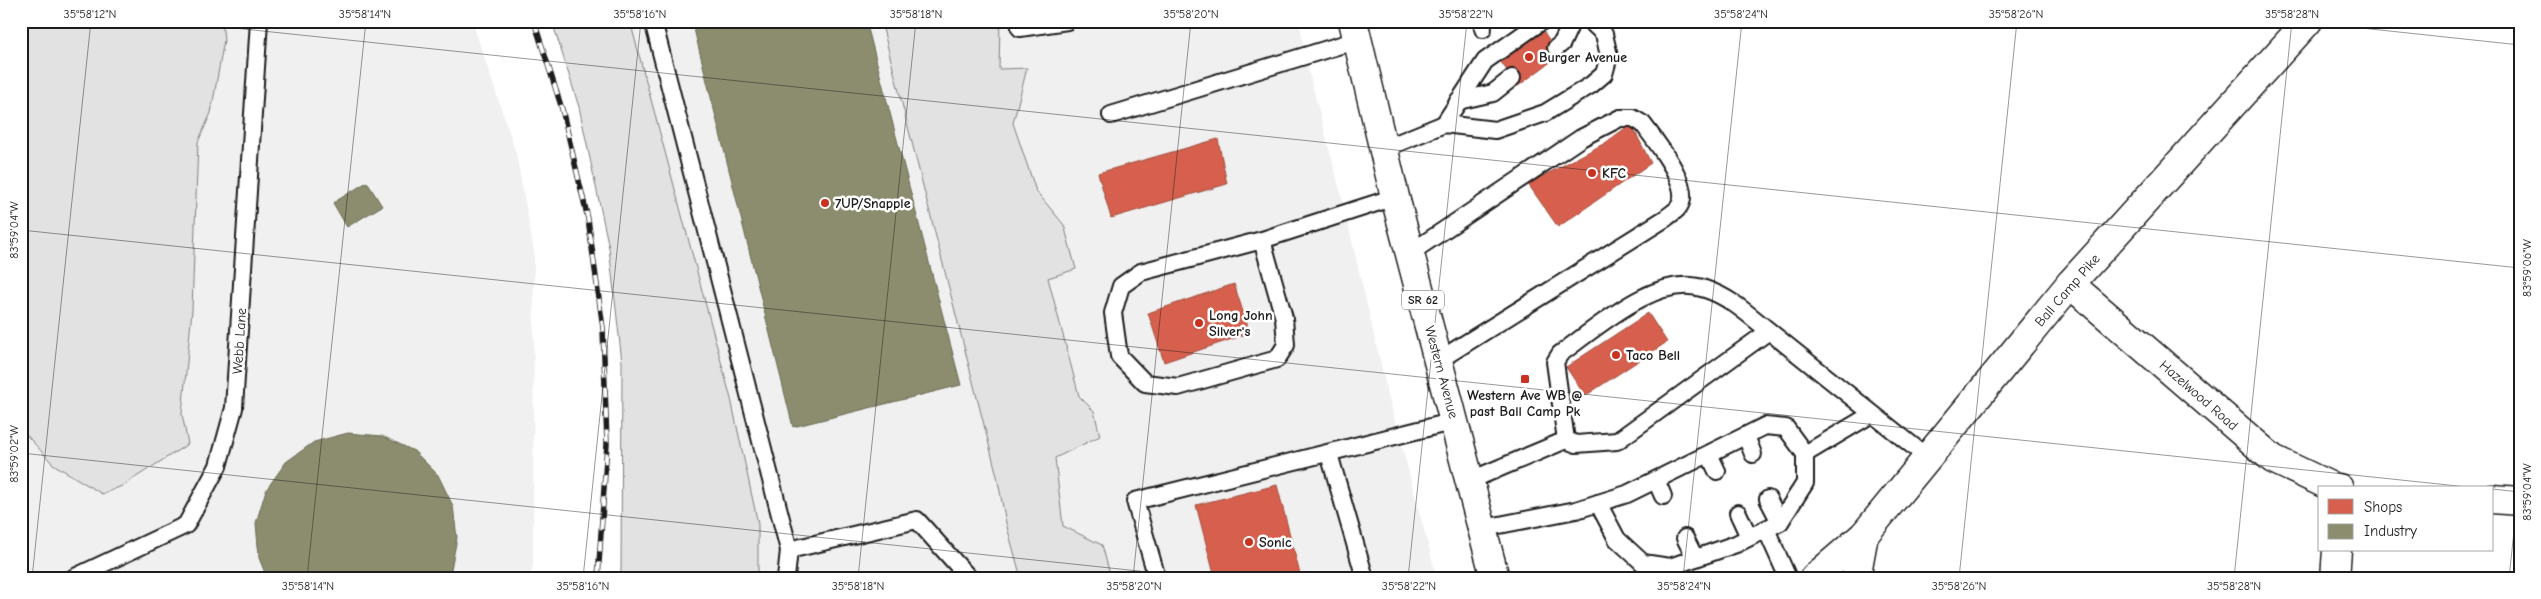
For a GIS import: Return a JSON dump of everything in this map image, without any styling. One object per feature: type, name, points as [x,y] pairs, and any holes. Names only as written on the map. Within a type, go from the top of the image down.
[{"type":"street","name":"Ball Camp Pike","points":[[1856,578],[1864,535],[2070,284],[2308,21]]},
{"type":"street","name":"Western Avenue","points":[[1355,31],[1395,197],[1496,578]]},
{"type":"street","name":"Hazelwood Road","points":[[2070,284],[2273,459],[2330,486]]},
{"type":"street","points":[[2494,499],[2520,501]]},
{"type":"street","points":[[1814,578],[1864,535]]},
{"type":"street","points":[[2335,578],[2338,552]]},
{"type":"lane","name":"Webb Lane","points":[[73,578],[186,525],[218,466],[234,408],[259,21]]},
{"type":"lane","points":[[653,21],[790,550],[786,578]]},
{"type":"lane","points":[[1020,28],[1067,21]]},
{"type":"lane","points":[[1444,124],[1485,61],[1542,21]]},
{"type":"lane","points":[[1556,48],[1562,43],[1572,21]]},
{"type":"lane","points":[[1383,149],[1444,124],[1495,130],[1545,113],[1591,86],[1604,74],[1609,56],[1604,34],[1590,21]]},
{"type":"lane","points":[[1111,115],[1355,31]]},
{"type":"lane","points":[[1458,101],[1493,92],[1512,78]]},
{"type":"lane","points":[[1410,253],[1581,138],[1620,118],[1633,118],[1643,124],[1681,181],[1682,195],[1679,208],[1666,218],[1439,360]]},
{"type":"lane","points":[[1262,240],[1284,318],[1286,345],[1277,359],[1178,387],[1145,383],[1118,356],[1113,313],[1121,286],[1141,272],[1262,240],[1395,197]]},
{"type":"lane","points":[[1566,440],[1555,362],[1560,354],[1640,298],[1675,285],[1705,288],[1736,304],[1928,458]]},
{"type":"lane","points":[[1471,480],[1566,440],[1576,444],[1617,441],[1769,331]]},
{"type":"lane","points":[[1805,454],[1872,414]]},
{"type":"lane","points":[[1157,578],[1135,502],[1455,421]]},
{"type":"lane","points":[[1484,528],[1576,510],[1626,494],[1766,426],[1786,428],[1805,454],[1805,483],[1773,526],[1670,567],[1643,562],[1617,539],[1598,503]]},
{"type":"lane","points":[[1746,436],[1753,454]]},
{"type":"lane","points":[[1329,454],[1365,578]]},
{"type":"lane","points":[[1709,454],[1717,471]]},
{"type":"lane","points":[[1656,480],[1664,496]]},
{"type":"lane","points":[[1768,499],[1773,526],[1788,578]]},
{"type":"lane","points":[[1738,513],[1749,537]]},
{"type":"lane","points":[[790,550],[918,520],[969,578]]},
{"type":"lane","points":[[1685,538],[1695,558]]},
{"type":"shaded area","points":[[21,21],[472,21],[516,153],[534,251],[533,565],[530,578],[21,578]]},
{"type":"shaded area","points":[[21,21],[222,21],[224,40],[211,113],[198,142],[192,310],[182,414],[188,444],[122,486],[102,494],[53,464],[21,429]]},
{"type":"shaded area","points":[[552,21],[630,21],[731,399],[758,524],[758,578],[621,578],[622,362],[609,248],[579,107]]},
{"type":"shaded area","points":[[567,21],[1299,21],[1309,73],[1341,194],[1387,391],[1437,578],[634,578],[634,291]]},
{"type":"shaded area","points":[[881,21],[1000,21],[999,69],[1027,68],[1013,123],[1036,191],[1064,225],[1076,269],[1048,278],[1079,396],[1094,411],[1100,436],[1055,458],[1063,526],[1102,545],[1111,578],[1021,578],[1006,523],[997,476]]},
{"type":"building: Shops","name":"Burger Avenue","points":[[1541,28],[1560,55],[1518,86],[1498,58]]},
{"type":"building: Shops","name":"KFC","points":[[1631,124],[1651,163],[1558,227],[1528,184],[1605,143]]},
{"type":"building: Shops","points":[[1218,139],[1227,184],[1111,218],[1098,173]]},
{"type":"building: Shops","name":"Long John Silver's","points":[[1234,284],[1250,333],[1164,362],[1148,313]]},
{"type":"building: Shops","name":"Taco Bell","points":[[1648,313],[1667,342],[1585,396],[1566,367]]},
{"type":"building: Shops","name":"Sonic","points":[[1277,485],[1301,578],[1215,578],[1196,505]]},
{"type":"building: Industry","name":"7UP/Snapple","points":[[692,21],[866,21],[961,385],[793,427]]},
{"type":"building: Industry","points":[[367,182],[382,206],[347,227],[333,203]]},
{"type":"building: Industry","points":[[348,433],[382,436],[414,451],[438,475],[453,506],[457,538],[451,569],[446,578],[267,578],[259,558],[256,523],[266,490],[286,462],[314,442]]},
{"type":"railway","points":[[534,21],[562,109],[588,219],[603,328],[607,444],[598,578]]},
{"type":"place","name":"Burger Avenue","points":[[1529,57]]},
{"type":"place","name":"KFC","points":[[1592,173]]},
{"type":"place","name":"7UP/Snapple","points":[[825,203]]},
{"type":"place","name":"Long John Silver's","points":[[1199,323]]},
{"type":"place","name":"Taco Bell","points":[[1616,355]]},
{"type":"place","name":"Western Ave WB @ past Ball Camp Pk","points":[[1525,379]]},
{"type":"place","name":"Sonic","points":[[1249,542]]}]
